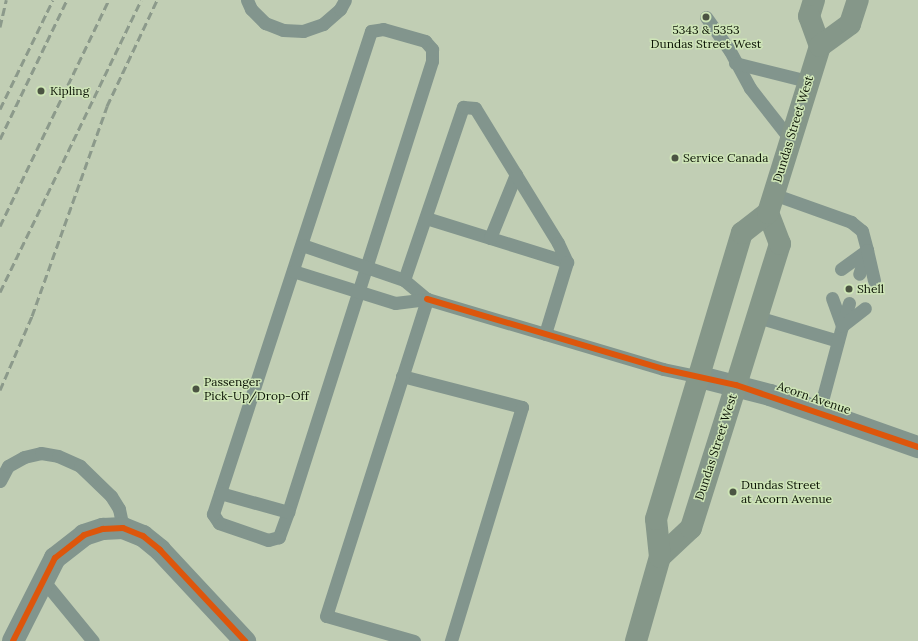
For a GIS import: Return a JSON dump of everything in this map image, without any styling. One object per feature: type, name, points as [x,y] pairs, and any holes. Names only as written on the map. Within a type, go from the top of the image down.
[{"type":"main road","points":[[814,0],[809,16],[820,46],[850,24],[858,0]]},
{"type":"main road","name":"Dundas Street West","points":[[660,557],[690,528],[757,318],[780,244],[770,204],[807,81],[820,46]]},
{"type":"main road","points":[[636,641],[660,557],[656,519],[700,377],[742,233],[770,204]]},
{"type":"street","name":"Acorn Avenue","points":[[700,377],[736,385],[819,412],[918,447]]},
{"type":"street","points":[[13,641],[42,579],[55,558],[72,542],[84,535],[103,529],[123,528],[143,536],[160,550],[245,641]]},
{"type":"lane","points":[[247,0],[251,10],[265,23],[283,30],[303,31],[323,24],[340,9],[345,0]]},
{"type":"lane","points":[[706,17],[730,51],[735,63],[750,88],[790,139]]},
{"type":"lane","points":[[383,29],[425,41],[432,49],[432,61],[365,266],[279,537],[268,540],[219,523],[213,514],[371,31],[383,29]]},
{"type":"lane","points":[[735,63],[807,81]]},
{"type":"lane","points":[[404,280],[463,107],[475,108],[516,174],[567,262],[545,334]]},
{"type":"lane","points":[[490,238],[516,174]]},
{"type":"lane","points":[[770,204],[851,222],[862,231],[874,280]]},
{"type":"lane","points":[[426,218],[567,262]]},
{"type":"lane","points":[[302,245],[404,280],[427,299],[662,369],[700,377]]},
{"type":"lane","points":[[841,269],[867,250]]},
{"type":"lane","points":[[859,274],[867,250]]},
{"type":"lane","points":[[293,271],[358,290],[395,303],[427,299]]},
{"type":"lane","points":[[832,298],[842,326]]},
{"type":"lane","points":[[414,641],[326,616],[427,299]]},
{"type":"lane","points":[[819,412],[849,303]]},
{"type":"lane","points":[[842,326],[865,308]]},
{"type":"lane","points":[[757,318],[838,342]]},
{"type":"lane","points":[[402,376],[522,407],[451,641]]},
{"type":"lane","points":[[0,481],[8,466],[24,457],[41,453],[58,456],[80,466],[111,496],[119,509],[123,528]]},
{"type":"lane","points":[[220,493],[288,512]]},
{"type":"lane","points":[[42,579],[93,641]]},
{"type":"railway","points":[[0,27],[6,0]]},
{"type":"railway","points":[[0,109],[53,0]]},
{"type":"railway","points":[[0,139],[67,0]]},
{"type":"railway","points":[[0,226],[109,0]]},
{"type":"railway","points":[[0,292],[141,0]]},
{"type":"railway","points":[[0,390],[32,316],[107,106],[157,0]]},
{"type":"cycle path","points":[[427,299],[663,369],[736,385],[918,447]]},
{"type":"cycle path","points":[[13,641],[55,558],[84,535],[103,529],[123,528],[143,536],[160,550],[245,641]]},
{"type":"place","name":"5343 & 5353 Dundas Street West","points":[[706,17]]},
{"type":"place","name":"Kipling","points":[[41,91]]},
{"type":"place","name":"Service Canada","points":[[675,158]]},
{"type":"place","name":"Shell","points":[[849,289]]},
{"type":"place","name":"Passenger Pick-Up/Drop-Off","points":[[196,389]]},
{"type":"place","name":"Dundas Street at Acorn Avenue","points":[[733,492]]}]
